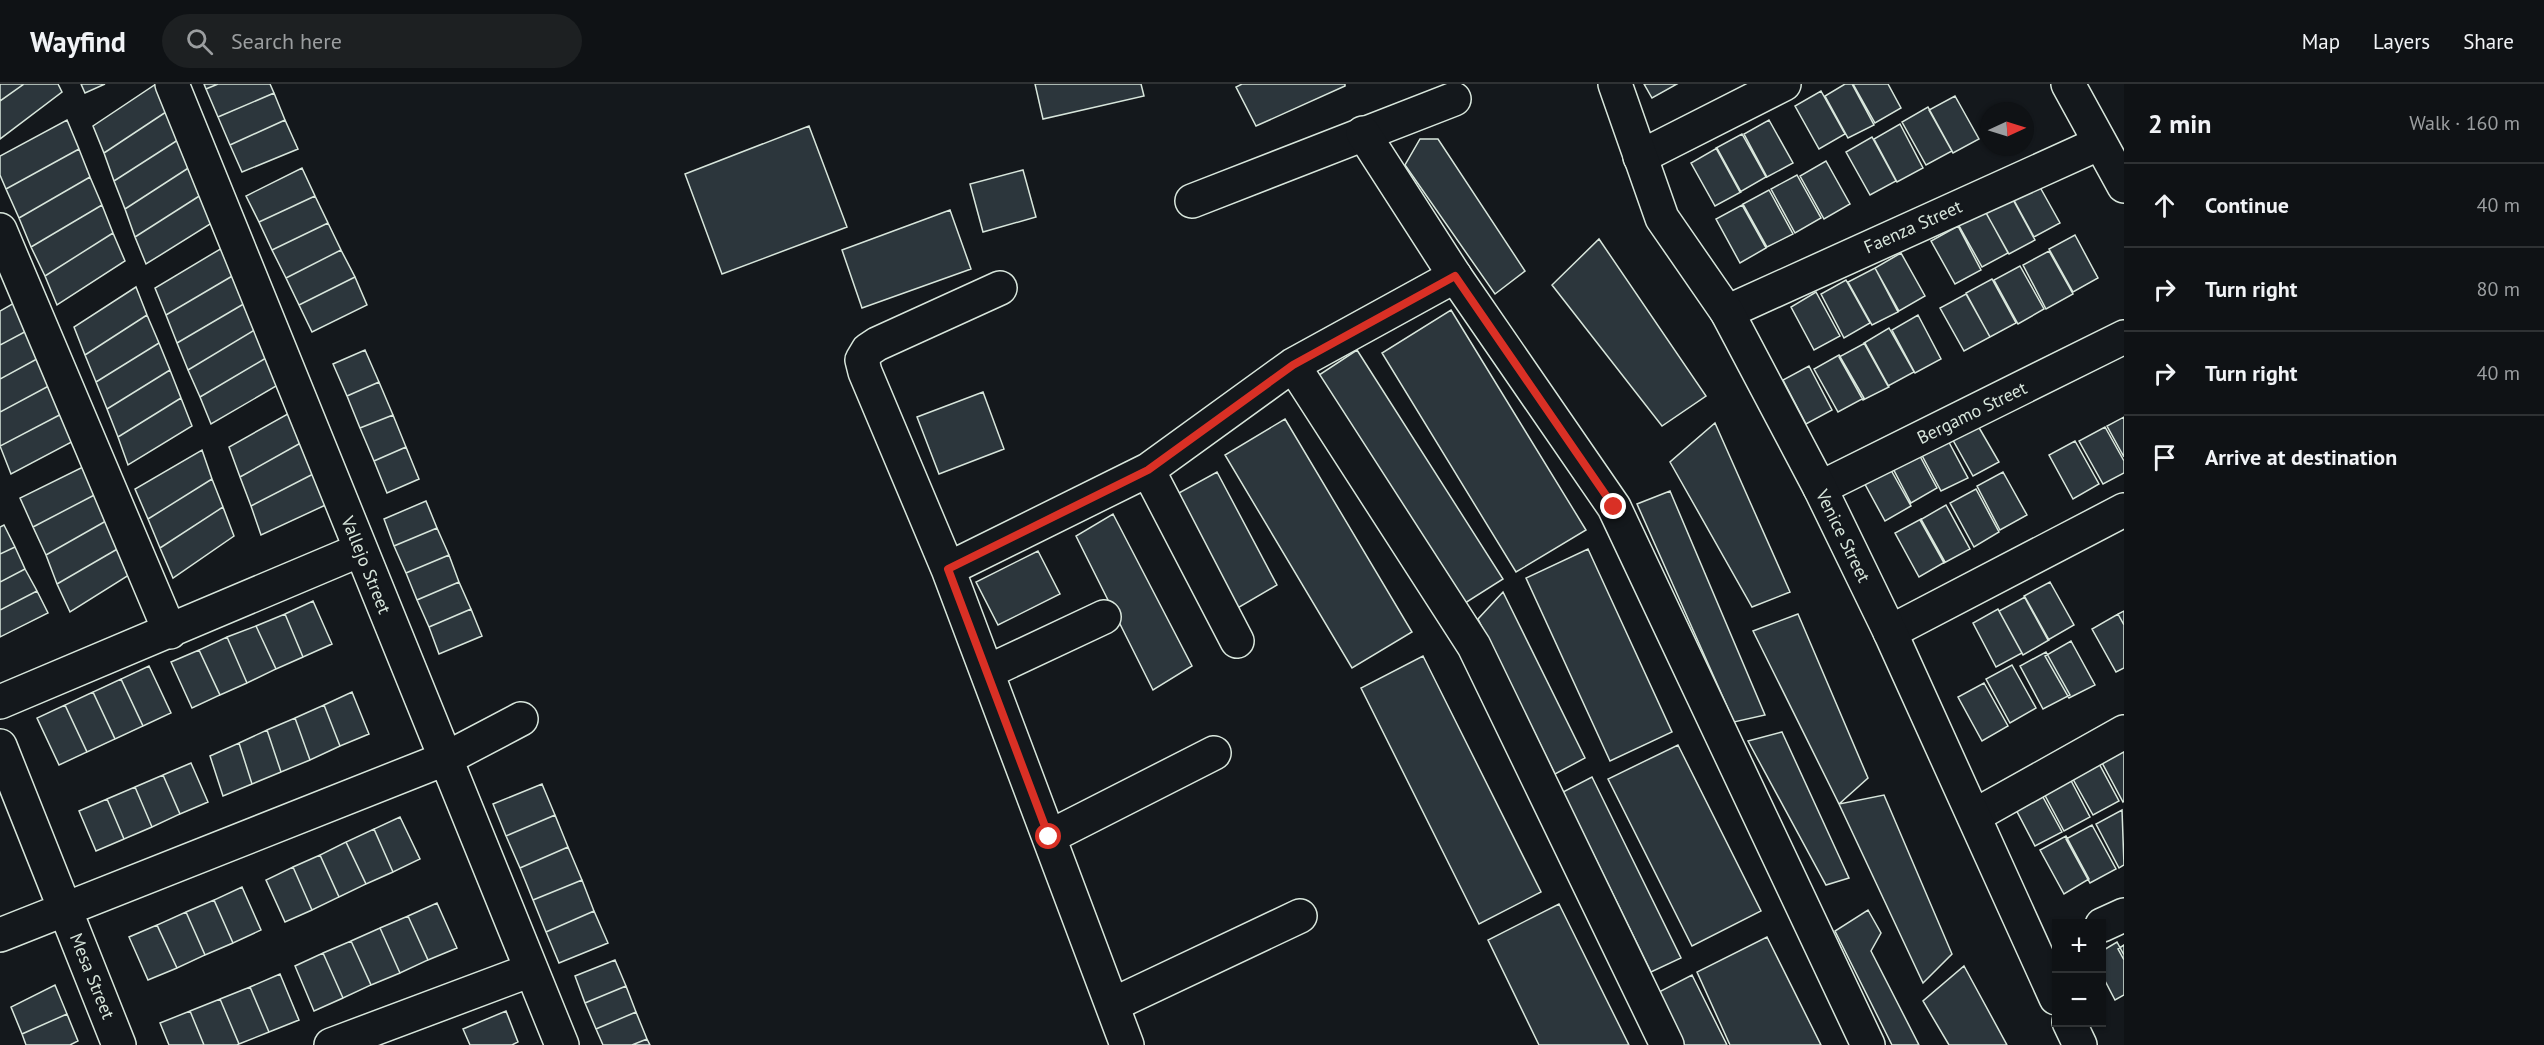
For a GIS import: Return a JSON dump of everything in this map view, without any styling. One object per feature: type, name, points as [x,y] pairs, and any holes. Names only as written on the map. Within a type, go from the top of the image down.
[{"type":"street","name":"Vallejo Street","points":[[172,84],[562,1045]]},
{"type":"street","name":"Venice Street","points":[[1615,84],[1662,218],[1727,312],[1820,488],[1890,632],[1974,816],[2046,950],[2052,979]]},
{"type":"street","points":[[1640,157],[1784,84]]},
{"type":"street","points":[[2068,84],[2124,186]]},
{"type":"street","points":[[1192,201],[1454,99]]},
{"type":"street","points":[[1363,133],[1455,276],[1614,507],[1868,1045]]},
{"type":"street","name":"Faenza Street","points":[[1727,312],[2100,143]]},
{"type":"street","points":[[0,230],[170,632]]},
{"type":"street","points":[[948,569],[1148,470],[1293,365],[1455,276]]},
{"type":"street","points":[[1000,288],[877,344],[868,350],[862,360],[948,569],[1127,1045]]},
{"type":"street","name":"Bergamo Street","points":[[1820,488],[2124,337]]},
{"type":"street","points":[[1293,365],[1474,646],[1667,1045]]},
{"type":"street","points":[[1148,470],[1236,641]]},
{"type":"street","points":[[1890,632],[2124,510]]},
{"type":"street","points":[[0,702],[360,550]]},
{"type":"street","points":[[987,672],[1104,617]]},
{"type":"street","points":[[0,935],[447,758],[521,719]]},
{"type":"street","points":[[1974,816],[2124,732]]},
{"type":"street","name":"Mesa Street","points":[[0,746],[119,1045]]},
{"type":"street","points":[[1049,837],[1214,753]]},
{"type":"street","points":[[2106,923],[2124,915]]},
{"type":"street","points":[[1112,1005],[1300,916]]},
{"type":"street","points":[[340,1043],[531,970]]},
{"type":"street","points":[[2071,1027],[2080,1045]]},
{"type":"building","points":[[0,84],[24,84],[0,101]]},
{"type":"building","points":[[24,84],[58,84],[62,92],[0,139],[0,101]]},
{"type":"building","points":[[81,84],[105,84],[85,93]]},
{"type":"building","points":[[156,84],[169,110],[104,153],[93,126]]},
{"type":"building","points":[[204,84],[218,84],[206,89]]},
{"type":"building","points":[[218,84],[270,84],[274,93],[218,117],[206,89]]},
{"type":"building","points":[[1035,84],[1141,84],[1144,96],[1043,119]]},
{"type":"building","points":[[1242,84],[1345,84],[1345,86],[1256,126],[1236,87]]},
{"type":"building","points":[[1644,84],[1677,84],[1652,98]]},
{"type":"building","points":[[1845,84],[1852,84],[1874,125],[1848,138],[1825,96]]},
{"type":"building","points":[[1853,84],[1888,84],[1901,108],[1875,123]]},
{"type":"building","points":[[1821,91],[1845,134],[1819,149],[1795,106]]},
{"type":"building","points":[[274,93],[285,120],[230,145],[218,117]]},
{"type":"building","points":[[1955,96],[1979,139],[1953,153],[1929,110]]},
{"type":"building","points":[[1928,107],[1952,151],[1926,165],[1902,122]]},
{"type":"building","points":[[169,110],[181,138],[114,181],[104,153]]},
{"type":"building","points":[[67,120],[79,149],[6,189],[0,175],[0,156]]},
{"type":"building","points":[[285,120],[298,149],[242,172],[230,145]]},
{"type":"building","points":[[1769,120],[1793,163],[1767,177],[1744,134]]},
{"type":"building","points":[[1900,124],[1923,168],[1897,182],[1874,139]]},
{"type":"building","points":[[809,126],[847,227],[722,274],[685,174]]},
{"type":"building","points":[[1742,134],[1766,177],[1740,192],[1716,148]]},
{"type":"building","points":[[1872,137],[1896,181],[1870,195],[1846,152]]},
{"type":"building","points":[[181,138],[193,165],[125,209],[114,181]]},
{"type":"building","points":[[1420,139],[1438,139],[1525,271],[1495,294],[1405,165]]},
{"type":"building","points":[[1717,148],[1741,192],[1715,206],[1691,163]]},
{"type":"building","points":[[79,149],[90,177],[19,218],[6,189]]},
{"type":"building","points":[[1826,161],[1850,204],[1824,219],[1800,176]]},
{"type":"building","points":[[193,165],[204,193],[135,237],[125,209]]},
{"type":"building","points":[[302,168],[315,196],[259,222],[246,196]]},
{"type":"building","points":[[1023,170],[1036,217],[983,232],[970,184]]},
{"type":"building","points":[[1797,175],[1821,218],[1795,233],[1771,189]]},
{"type":"building","points":[[90,177],[102,205],[31,247],[19,218]]},
{"type":"building","points":[[2036,180],[2060,223],[2034,237],[2010,193]]},
{"type":"building","points":[[1769,190],[1793,234],[1767,247],[1743,204]]},
{"type":"building","points":[[204,193],[215,221],[146,264],[135,237]]},
{"type":"building","points":[[315,196],[328,223],[272,250],[259,222]]},
{"type":"building","points":[[2011,196],[2035,240],[2009,254],[1985,211]]},
{"type":"building","points":[[102,205],[113,233],[45,276],[31,247]]},
{"type":"building","points":[[1742,205],[1766,248],[1740,263],[1716,219]]},
{"type":"building","points":[[1984,209],[2008,253],[1982,267],[1958,224]]},
{"type":"building","points":[[950,210],[971,269],[862,308],[842,250]]},
{"type":"building","points":[[328,223],[341,250],[286,278],[272,250]]},
{"type":"building","points":[[1958,226],[1981,270],[1955,284],[1931,241]]},
{"type":"building","points":[[113,233],[125,261],[57,305],[45,276]]},
{"type":"building","points":[[2075,235],[2098,278],[2073,292],[2049,249]]},
{"type":"building","points":[[1599,239],[1706,396],[1662,426],[1552,285]]},
{"type":"building","points":[[222,248],[234,275],[166,315],[155,288]]},
{"type":"building","points":[[341,250],[355,277],[299,305],[286,278]]},
{"type":"building","points":[[2049,251],[2073,294],[2046,309],[2023,265]]},
{"type":"building","points":[[1901,253],[1925,296],[1899,311],[1875,268]]},
{"type":"building","points":[[2020,266],[2044,309],[2018,324],[1994,280]]},
{"type":"building","points":[[1875,268],[1898,312],[1872,325],[1848,282]]},
{"type":"building","points":[[234,275],[247,302],[177,343],[166,315]]},
{"type":"building","points":[[355,277],[367,305],[312,332],[299,305]]},
{"type":"building","points":[[1992,279],[2016,323],[1990,337],[1966,293]]},
{"type":"building","points":[[1846,280],[1870,323],[1844,338],[1821,294]]},
{"type":"building","points":[[136,287],[147,315],[85,355],[74,327]]},
{"type":"building","points":[[1816,292],[1840,336],[1814,350],[1791,307]]},
{"type":"building","points":[[1966,294],[1990,337],[1964,351],[1940,308]]},
{"type":"building","points":[[21,299],[34,327],[0,345],[0,311]]},
{"type":"building","points":[[247,302],[258,328],[188,370],[177,343]]},
{"type":"building","points":[[1451,310],[1586,530],[1516,572],[1382,353]]},
{"type":"building","points":[[147,315],[159,343],[96,382],[85,355]]},
{"type":"building","points":[[1918,315],[1941,359],[1915,373],[1892,330]]},
{"type":"building","points":[[34,327],[46,354],[0,379],[0,345]]},
{"type":"building","points":[[258,328],[271,355],[200,397],[188,370]]},
{"type":"building","points":[[1889,328],[1914,372],[1888,386],[1864,343]]},
{"type":"building","points":[[159,343],[170,370],[107,409],[96,382]]},
{"type":"building","points":[[1865,343],[1889,387],[1863,400],[1839,357]]},
{"type":"building","points":[[365,350],[379,382],[347,396],[333,364]]},
{"type":"building","points":[[1357,350],[1503,579],[1462,605],[1316,377]]},
{"type":"building","points":[[46,354],[58,381],[0,412],[0,379]]},
{"type":"building","points":[[271,355],[283,382],[211,424],[200,397]]},
{"type":"building","points":[[1839,355],[1864,398],[1838,412],[1814,369]]},
{"type":"building","points":[[1809,366],[1832,410],[1806,424],[1783,380]]},
{"type":"building","points":[[170,370],[181,398],[118,437],[107,409]]},
{"type":"building","points":[[58,381],[71,409],[0,446],[0,412]]},
{"type":"building","points":[[379,382],[393,415],[360,428],[347,396]]},
{"type":"building","points":[[983,392],[1004,449],[939,474],[917,417]]},
{"type":"building","points":[[181,398],[192,426],[128,465],[118,437]]},
{"type":"building","points":[[71,409],[83,436],[11,474],[0,446]]},
{"type":"building","points":[[293,411],[306,440],[240,477],[229,447]]},
{"type":"building","points":[[393,415],[406,447],[374,461],[360,428]]},
{"type":"building","points":[[2124,417],[2124,457],[2107,426]]},
{"type":"building","points":[[1285,419],[1412,632],[1352,668],[1225,455]]},
{"type":"building","points":[[1974,419],[1999,462],[1973,476],[1949,433]]},
{"type":"building","points":[[1715,423],[1790,592],[1752,607],[1670,462]]},
{"type":"building","points":[[2105,427],[2124,461],[2124,473],[2103,484],[2079,441]]},
{"type":"building","points":[[1944,433],[1968,478],[1941,491],[1918,448]]},
{"type":"building","points":[[306,440],[319,471],[251,506],[240,477]]},
{"type":"building","points":[[2075,441],[2099,484],[2073,499],[2049,455]]},
{"type":"building","points":[[1914,445],[1937,488],[1911,503],[1888,459]]},
{"type":"building","points":[[406,447],[419,479],[387,493],[374,461]]},
{"type":"building","points":[[202,450],[212,479],[148,519],[135,489]]},
{"type":"building","points":[[1887,463],[1911,506],[1885,521],[1861,477]]},
{"type":"building","points":[[89,464],[102,491],[33,527],[20,498]]},
{"type":"building","points":[[319,471],[332,502],[261,535],[251,506]]},
{"type":"building","points":[[1217,472],[1277,585],[1236,609],[1177,494]]},
{"type":"building","points":[[2003,472],[2027,515],[2000,530],[1977,486]]},
{"type":"building","points":[[212,479],[223,507],[160,548],[148,519]]},
{"type":"building","points":[[1976,489],[1999,532],[1974,547],[1950,503]]},
{"type":"building","points":[[102,491],[113,517],[46,555],[33,527]]},
{"type":"building","points":[[1670,491],[1765,715],[1734,722],[1637,504]]},
{"type":"building","points":[[426,501],[437,528],[394,546],[384,519]]},
{"type":"building","points":[[1946,505],[1970,549],[1944,563],[1920,520]]},
{"type":"building","points":[[223,507],[234,536],[173,578],[160,548]]},
{"type":"building","points":[[1113,514],[1192,666],[1153,690],[1076,536]]},
{"type":"building","points":[[113,517],[126,544],[57,584],[46,555]]},
{"type":"building","points":[[1921,519],[1945,562],[1919,577],[1895,533]]},
{"type":"building","points":[[4,525],[15,547],[0,554],[0,527]]},
{"type":"building","points":[[437,528],[449,555],[406,573],[394,546]]},
{"type":"building","points":[[126,544],[137,570],[70,612],[57,584]]},
{"type":"building","points":[[15,547],[25,569],[0,582],[0,554]]},
{"type":"building","points":[[1588,549],[1672,732],[1610,761],[1526,578]]},
{"type":"building","points":[[1038,551],[1060,594],[998,625],[976,582]]},
{"type":"building","points":[[449,555],[459,582],[417,600],[406,573]]},
{"type":"building","points":[[25,569],[37,591],[0,610],[0,582]]},
{"type":"building","points":[[459,582],[471,609],[429,627],[417,600]]},
{"type":"building","points":[[2050,582],[2074,625],[2048,640],[2024,596]]},
{"type":"building","points":[[37,591],[48,613],[0,637],[0,610]]},
{"type":"building","points":[[1503,592],[1585,758],[1555,774],[1478,619]]},
{"type":"building","points":[[2025,597],[2049,640],[2023,655],[1999,611]]},
{"type":"building","points":[[313,601],[332,644],[303,657],[285,614]]},
{"type":"building","points":[[471,609],[482,636],[439,654],[429,627]]},
{"type":"building","points":[[1998,609],[2022,653],[1996,667],[1973,623]]},
{"type":"building","points":[[2124,611],[2124,625],[2118,614]]},
{"type":"building","points":[[285,614],[303,657],[276,669],[256,626]]},
{"type":"building","points":[[1798,614],[1868,778],[1839,804],[1753,631]]},
{"type":"building","points":[[2118,614],[2124,625],[2124,668],[2116,672],[2092,629]]},
{"type":"building","points":[[256,626],[276,669],[247,683],[227,637]]},
{"type":"building","points":[[227,637],[247,683],[220,695],[199,650]]},
{"type":"building","points":[[2071,641],[2095,685],[2069,698],[2045,656]]},
{"type":"building","points":[[199,650],[220,695],[192,708],[171,662]]},
{"type":"building","points":[[2046,652],[2070,695],[2043,709],[2020,666]]},
{"type":"building","points":[[1423,656],[1541,892],[1479,924],[1361,688]]},
{"type":"building","points":[[2012,665],[2036,708],[2010,723],[1986,679]]},
{"type":"building","points":[[149,666],[171,713],[143,726],[121,679]]},
{"type":"building","points":[[121,679],[143,726],[115,739],[93,692]]},
{"type":"building","points":[[1984,683],[2008,726],[1982,741],[1958,697]]},
{"type":"building","points":[[93,692],[115,739],[87,752],[65,705]]},
{"type":"building","points":[[352,692],[369,734],[340,746],[324,705]]},
{"type":"building","points":[[65,705],[87,752],[59,765],[37,718]]},
{"type":"building","points":[[324,705],[340,746],[310,760],[295,718]]},
{"type":"building","points":[[295,718],[310,760],[281,772],[267,730]]},
{"type":"building","points":[[267,730],[281,772],[252,784],[239,743]]},
{"type":"building","points":[[1782,732],[1849,878],[1826,885],[1748,741]]},
{"type":"building","points":[[239,743],[252,784],[223,796],[210,756]]},
{"type":"building","points":[[1678,745],[1761,911],[1692,946],[1608,779]]},
{"type":"building","points":[[2124,746],[2124,801],[2123,802],[2100,759]]},
{"type":"building","points":[[2096,758],[2119,801],[2093,815],[2069,772]]},
{"type":"building","points":[[191,763],[208,802],[180,814],[163,775]]},
{"type":"building","points":[[2067,773],[2090,817],[2064,831],[2041,788]]},
{"type":"building","points":[[163,775],[180,814],[152,827],[135,787]]},
{"type":"building","points":[[1592,777],[1681,958],[1651,972],[1563,792]]},
{"type":"building","points":[[542,784],[555,815],[506,836],[493,804]]},
{"type":"building","points":[[135,787],[152,827],[124,839],[107,799]]},
{"type":"building","points":[[2038,788],[2062,832],[2035,846],[2012,802]]},
{"type":"building","points":[[1884,795],[1952,954],[1923,983],[1839,804]]},
{"type":"building","points":[[107,799],[124,839],[96,851],[79,811]]},
{"type":"building","points":[[2122,810],[2124,865],[2119,868],[2096,824]]},
{"type":"building","points":[[555,815],[568,847],[520,868],[506,836]]},
{"type":"building","points":[[400,817],[420,859],[393,872],[374,829]]},
{"type":"building","points":[[2092,825],[2116,869],[2090,883],[2066,839]]},
{"type":"building","points":[[374,829],[393,872],[366,884],[346,842]]},
{"type":"building","points":[[2066,836],[2089,879],[2064,894],[2040,850]]},
{"type":"building","points":[[346,842],[366,884],[339,897],[320,855]]},
{"type":"building","points":[[568,847],[582,880],[533,900],[520,868]]},
{"type":"building","points":[[320,855],[339,897],[312,910],[293,867]]},
{"type":"building","points":[[293,867],[312,910],[285,922],[266,880]]},
{"type":"building","points":[[582,880],[594,911],[546,932],[533,900]]},
{"type":"building","points":[[242,887],[261,930],[233,943],[214,900]]},
{"type":"building","points":[[214,900],[233,943],[205,955],[186,912]]},
{"type":"building","points":[[437,903],[457,948],[428,960],[408,916]]},
{"type":"building","points":[[1559,904],[1629,1045],[1539,1045],[1488,940]]},
{"type":"building","points":[[1868,910],[1881,933],[1871,951],[1919,1045],[1892,1045],[1835,931]]},
{"type":"building","points":[[594,911],[608,943],[559,963],[546,932]]},
{"type":"building","points":[[186,912],[205,955],[177,968],[157,925]]},
{"type":"building","points":[[408,916],[428,960],[400,973],[380,928]]},
{"type":"building","points":[[157,925],[177,968],[148,980],[129,937]]},
{"type":"building","points":[[380,928],[400,973],[371,985],[351,941]]},
{"type":"building","points":[[1767,937],[1821,1045],[1730,1045],[1697,972]]},
{"type":"building","points":[[351,941],[371,985],[343,998],[323,953]]},
{"type":"building","points":[[2117,942],[2124,955],[2124,995],[2115,1000],[2106,983],[2106,949]]},
{"type":"building","points":[[2124,945],[2124,960],[2118,949]]},
{"type":"building","points":[[323,953],[343,998],[314,1011],[295,966]]},
{"type":"building","points":[[615,960],[626,986],[585,1003],[575,976]]},
{"type":"building","points":[[1964,966],[2007,1045],[1949,1045],[1923,1001]]},
{"type":"building","points":[[280,974],[299,1020],[269,1032],[250,987]]},
{"type":"building","points":[[1692,975],[1727,1045],[1684,1045],[1659,992]]},
{"type":"building","points":[[55,985],[67,1014],[22,1034],[11,1007]]},
{"type":"building","points":[[626,986],[636,1012],[596,1029],[585,1003]]},
{"type":"building","points":[[250,987],[269,1032],[239,1044],[220,999]]},
{"type":"building","points":[[220,999],[239,1044],[237,1045],[204,1045],[190,1011]]},
{"type":"building","points":[[190,1011],[204,1045],[169,1045],[160,1023]]},
{"type":"building","points":[[506,1011],[518,1042],[512,1045],[470,1045],[463,1029]]},
{"type":"building","points":[[636,1012],[647,1039],[632,1045],[603,1045],[596,1029]]},
{"type":"building","points":[[67,1014],[78,1041],[70,1045],[26,1045],[22,1034]]},
{"type":"building","points":[[647,1039],[650,1045],[632,1045]]},
{"type":"route","points":[[1049,837],[948,569],[1148,470],[1293,365],[1455,276],[1614,507]]}]
